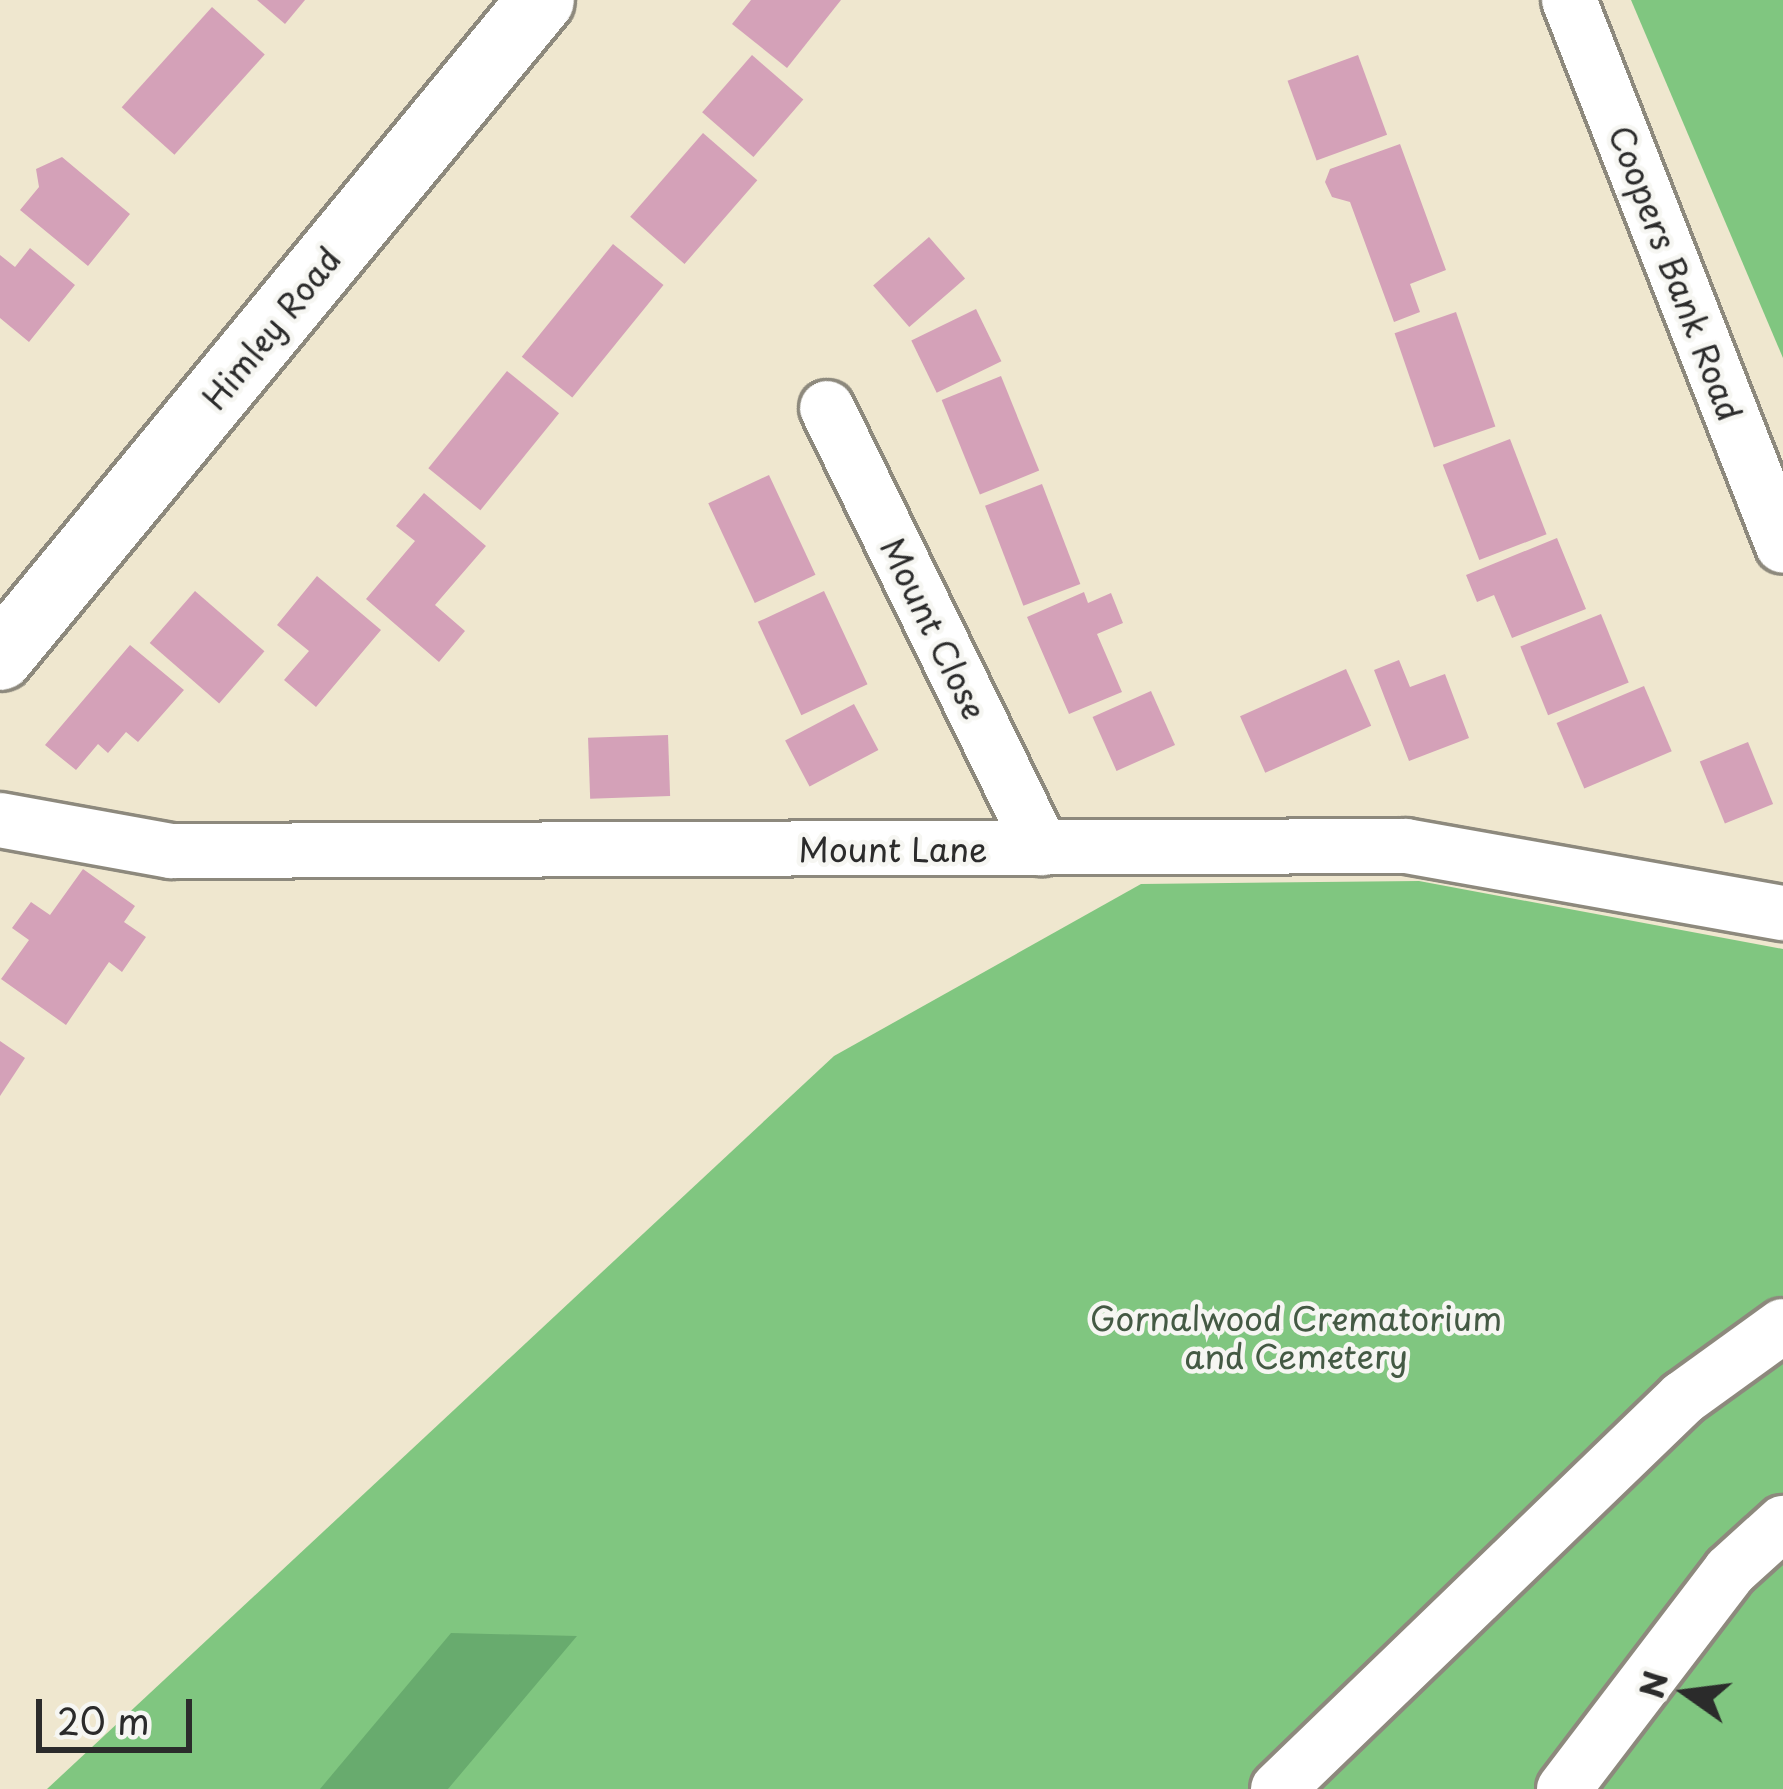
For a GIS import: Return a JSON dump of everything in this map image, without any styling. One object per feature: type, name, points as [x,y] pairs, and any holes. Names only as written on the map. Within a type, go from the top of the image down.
[{"type":"main road","name":"Himley Road","points":[[0,656],[541,0]]},
{"type":"street","name":"Coopers Bank Road","points":[[1569,0],[1783,546]]},
{"type":"street","name":"Mount Close","points":[[827,408],[1042,848]]},
{"type":"street","name":"Mount Lane","points":[[0,820],[171,851],[1406,847],[1783,913]]},
{"type":"street","points":[[1279,1789],[1683,1398],[1783,1326]]},
{"type":"street","points":[[1564,1789],[1730,1571],[1783,1523]]},
{"type":"green space","points":[[1631,0],[1783,0],[1783,358]]},
{"type":"green space","name":"Gornalwood Crematorium and Cemetery","points":[[1419,881],[1783,949],[1783,1789],[47,1789],[834,1056],[1141,884]]},
{"type":"green space","points":[[451,1633],[577,1636],[448,1789],[320,1789]]},
{"type":"building","points":[[257,0],[305,0],[285,24]]},
{"type":"building","points":[[751,0],[841,0],[787,68],[732,24]]},
{"type":"building","points":[[212,7],[265,55],[174,155],[122,107]]},
{"type":"building","points":[[752,55],[803,100],[753,157],[702,112]]},
{"type":"building","points":[[1358,55],[1387,135],[1317,161],[1288,81]]},
{"type":"building","points":[[703,133],[757,180],[685,264],[630,217]]},
{"type":"building","points":[[1400,144],[1446,270],[1410,284],[1420,312],[1394,322],[1350,202],[1332,197],[1325,182],[1330,169]]},
{"type":"building","points":[[62,157],[130,214],[88,266],[20,210],[39,187],[36,169]]},
{"type":"building","points":[[929,237],[965,279],[909,327],[873,286]]},
{"type":"building","points":[[613,244],[664,285],[572,398],[522,357]]},
{"type":"building","points":[[30,248],[75,285],[29,342],[0,318],[0,255],[15,267]]},
{"type":"building","points":[[976,309],[1001,361],[937,393],[911,341]]},
{"type":"building","points":[[1456,312],[1495,426],[1434,448],[1395,333]]},
{"type":"building","points":[[507,371],[559,413],[480,510],[428,468]]},
{"type":"building","points":[[1001,376],[1039,471],[980,495],[942,400]]},
{"type":"building","points":[[1510,439],[1547,534],[1479,560],[1443,465]]},
{"type":"building","points":[[769,475],[815,575],[755,603],[708,503]]},
{"type":"building","points":[[1042,484],[1080,584],[1023,606],[985,506]]},
{"type":"building","points":[[424,493],[486,546],[435,605],[465,631],[439,662],[366,599],[415,541],[396,526]]},
{"type":"building","points":[[1557,538],[1586,609],[1512,638],[1494,595],[1477,602],[1466,575]]},
{"type":"building","points":[[317,576],[381,630],[316,707],[284,680],[309,651],[277,625]]},
{"type":"building","points":[[195,591],[264,651],[219,703],[150,643]]},
{"type":"building","points":[[824,591],[868,684],[801,715],[758,622]]},
{"type":"building","points":[[1084,592],[1088,603],[1111,593],[1123,623],[1097,634],[1122,692],[1069,714],[1027,617]]},
{"type":"building","points":[[1601,614],[1629,683],[1548,715],[1520,647]]},
{"type":"building","points":[[130,645],[184,690],[138,742],[126,732],[108,753],[98,744],[76,770],[45,745]]},
{"type":"building","points":[[1399,660],[1410,687],[1445,674],[1469,738],[1409,761],[1374,670]]},
{"type":"building","points":[[1346,669],[1371,726],[1265,773],[1240,716]]},
{"type":"building","points":[[1644,686],[1672,751],[1584,788],[1557,723]]},
{"type":"building","points":[[1151,691],[1175,745],[1117,771],[1093,717]]},
{"type":"building","points":[[854,704],[878,750],[810,787],[785,741]]},
{"type":"building","points":[[668,735],[670,796],[590,799],[588,738]]},
{"type":"building","points":[[1748,742],[1773,804],[1725,824],[1700,761]]},
{"type":"building","points":[[83,869],[135,906],[124,922],[146,937],[122,972],[109,962],[66,1025],[1,979],[29,940],[12,928],[31,902],[50,915]]},
{"type":"building","points":[[0,1041],[25,1058],[0,1096]]}]
